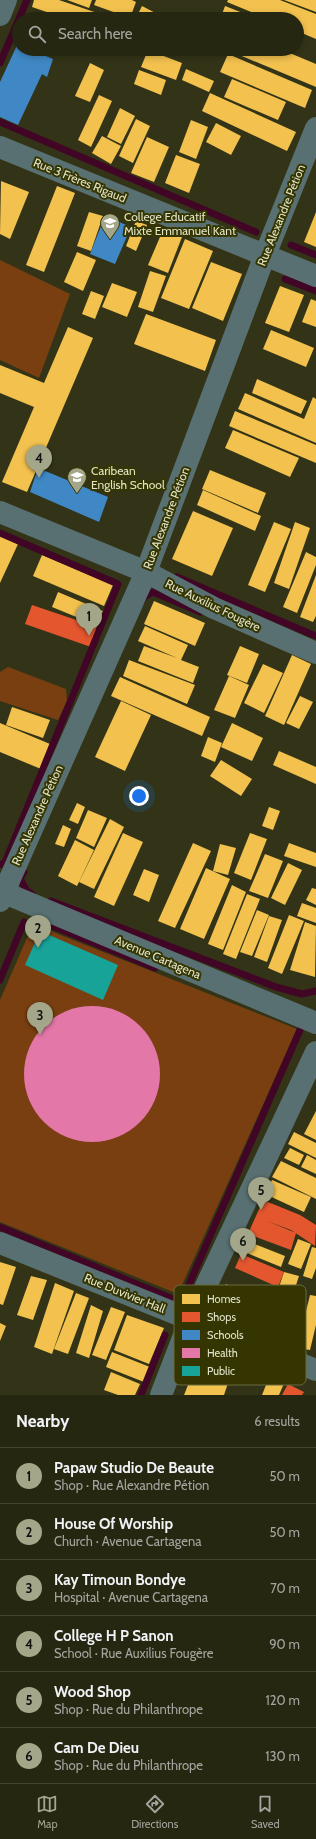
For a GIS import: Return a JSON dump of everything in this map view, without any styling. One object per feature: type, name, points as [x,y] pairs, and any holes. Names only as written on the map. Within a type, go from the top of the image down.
[{"type":"street","points":[[0,15],[6,0]]},
{"type":"street","name":"Rue Alexandre Pétion","points":[[1,895],[146,572],[265,255],[316,128]]},
{"type":"street","name":"Rue 3 Frères Rigaud","points":[[0,147],[316,276]]},
{"type":"street","name":"Rue Auxilius Fougère","points":[[0,512],[146,572],[214,608],[316,653]]},
{"type":"street","name":"Avenue Cartagena","points":[[1,895],[316,1023]]},
{"type":"street","points":[[206,1285],[316,1052]]},
{"type":"street","name":"Rue Duvivier Hall","points":[[0,1243],[174,1314]]},
{"type":"street","points":[[161,1395],[174,1361]]},
{"type":"street","name":"Rue Duvivier Hall","points":[[306,1366],[316,1370]]},
{"type":"shaded area","points":[[0,260],[70,294],[39,378],[0,360]]},
{"type":"shaded area","points":[[8,667],[66,689],[67,701],[58,720],[0,701],[0,672]]},
{"type":"shaded area","points":[[33,924],[297,1029],[182,1285],[174,1285],[174,1292],[0,1222],[0,1000]]},
{"type":"building: Homes","points":[[34,0],[59,0],[94,12],[47,12],[32,7]]},
{"type":"building: Homes","points":[[67,0],[92,0],[89,8]]},
{"type":"building: Homes","points":[[96,0],[132,0],[136,2],[132,12],[113,12],[94,5]]},
{"type":"building: Homes","points":[[228,0],[280,0],[316,14],[316,39],[304,34],[304,12],[251,12],[227,2]]},
{"type":"building: Homes","points":[[284,0],[316,0],[316,12]]},
{"type":"building: Homes","points":[[142,6],[154,12],[139,12]]},
{"type":"building: Homes","points":[[225,6],[240,12],[223,12]]},
{"type":"building: Homes","points":[[146,56],[164,56],[182,63],[176,80],[141,67]]},
{"type":"building: Homes","points":[[227,56],[233,56],[312,90],[305,108],[220,72]]},
{"type":"building: Homes","points":[[242,56],[297,56],[316,64],[316,87]]},
{"type":"building: Homes","points":[[90,63],[104,70],[90,102],[75,96]]},
{"type":"building: Homes","points":[[186,69],[214,81],[209,92],[182,80]]},
{"type":"building: Homes","points":[[139,70],[166,80],[161,95],[134,84]]},
{"type":"building: Homes","points":[[232,79],[286,102],[278,120],[224,97]]},
{"type":"building: Homes","points":[[210,93],[296,132],[287,151],[202,111]]},
{"type":"building: Homes","points":[[99,95],[112,101],[91,147],[78,140]]},
{"type":"building: Homes","points":[[120,108],[135,116],[121,144],[107,137]]},
{"type":"building: Homes","points":[[136,119],[150,126],[133,163],[119,156]]},
{"type":"building: Homes","points":[[191,120],[208,127],[196,159],[179,152]]},
{"type":"building: Homes","points":[[216,123],[241,136],[231,155],[206,142]]},
{"type":"building: Homes","points":[[102,136],[121,146],[111,164],[92,153]]},
{"type":"building: Homes","points":[[147,137],[169,147],[154,182],[131,173]]},
{"type":"building: Homes","points":[[176,155],[200,164],[189,193],[165,183]]},
{"type":"building: Homes","points":[[1,181],[29,192],[10,239],[0,234]]},
{"type":"building: Homes","points":[[57,186],[75,193],[44,272],[26,265]]},
{"type":"building: Homes","points":[[89,212],[103,216],[91,251],[77,246]]},
{"type":"building: Homes","points":[[316,212],[316,247],[304,242]]},
{"type":"building: Homes","points":[[136,221],[147,225],[136,251],[126,246]]},
{"type":"building: Homes","points":[[163,230],[182,237],[168,273],[148,265]]},
{"type":"building: Homes","points":[[185,239],[213,251],[189,309],[161,298]]},
{"type":"building: Homes","points":[[77,252],[96,260],[83,291],[64,282]]},
{"type":"building: Homes","points":[[211,262],[242,274],[223,321],[192,308]]},
{"type":"building: Homes","points":[[150,271],[166,276],[153,312],[138,307]]},
{"type":"building: Homes","points":[[112,283],[137,292],[127,317],[102,307]]},
{"type":"building: Homes","points":[[280,286],[304,295],[289,332],[265,323]]},
{"type":"building: Homes","points":[[91,291],[104,296],[95,319],[82,314]]},
{"type":"building: Homes","points":[[311,299],[316,301],[316,327],[302,322]]},
{"type":"building: Homes","points":[[146,314],[216,340],[205,371],[134,344]]},
{"type":"building: Homes","points":[[68,327],[93,338],[27,492],[2,482],[34,407],[0,393],[0,365],[44,383]]},
{"type":"building: Homes","points":[[271,330],[314,348],[306,367],[263,349]]},
{"type":"building: Homes","points":[[257,379],[307,401],[301,414],[252,393]]},
{"type":"building: Homes","points":[[245,393],[304,419],[313,397],[316,399],[316,443],[238,409]]},
{"type":"building: Homes","points":[[235,411],[316,445],[316,463],[229,426]]},
{"type":"building: Homes","points":[[233,430],[299,458],[290,477],[225,448]]},
{"type":"building: Homes","points":[[210,470],[266,493],[258,513],[202,489]]},
{"type":"building: Homes","points":[[203,490],[261,516],[255,531],[197,505]]},
{"type":"building: Homes","points":[[193,511],[233,528],[212,576],[172,559]]},
{"type":"building: Homes","points":[[274,522],[291,529],[265,592],[248,585]]},
{"type":"building: Homes","points":[[295,522],[310,528],[289,589],[274,583]]},
{"type":"building: Homes","points":[[0,536],[18,544],[0,583]]},
{"type":"building: Homes","points":[[306,552],[316,557],[316,565],[297,613],[283,607]]},
{"type":"building: Homes","points":[[42,555],[113,585],[104,606],[33,576]]},
{"type":"building: Homes","points":[[316,575],[316,616],[313,622],[300,617]]},
{"type":"building: Homes","points":[[58,592],[103,611],[96,625],[52,607]]},
{"type":"building: Homes","points":[[154,601],[205,623],[195,646],[144,624]]},
{"type":"building: Homes","points":[[145,626],[188,645],[181,660],[199,667],[193,683],[138,661],[144,646],[177,658],[138,641]]},
{"type":"building: Homes","points":[[240,646],[259,654],[247,683],[227,675]]},
{"type":"building: Homes","points":[[292,655],[311,664],[284,725],[265,716]]},
{"type":"building: Homes","points":[[129,660],[195,685],[187,704],[123,676]]},
{"type":"building: Homes","points":[[263,664],[283,673],[264,713],[244,703]]},
{"type":"building: Homes","points":[[229,676],[249,685],[235,718],[214,710]]},
{"type":"building: Homes","points":[[120,677],[210,717],[202,736],[111,696]]},
{"type":"building: Homes","points":[[300,696],[313,702],[299,729],[286,723]]},
{"type":"building: Homes","points":[[121,701],[151,715],[125,771],[95,757]]},
{"type":"building: Homes","points":[[12,707],[50,720],[43,738],[6,725]]},
{"type":"building: Homes","points":[[0,723],[50,744],[41,769],[0,752]]},
{"type":"building: Homes","points":[[232,723],[263,738],[252,761],[221,747]]},
{"type":"building: Homes","points":[[208,737],[222,743],[215,762],[201,756]]},
{"type":"building: Homes","points":[[279,751],[316,767],[316,784],[273,765]]},
{"type":"building: Homes","points":[[221,760],[252,779],[241,796],[210,776]]},
{"type":"building: Homes","points":[[77,803],[85,807],[78,824],[69,820]]},
{"type":"building: Homes","points":[[269,807],[280,811],[273,830],[262,826]]},
{"type":"building: Homes","points":[[88,810],[107,818],[94,847],[76,838]]},
{"type":"building: Homes","points":[[110,819],[124,827],[94,889],[79,882]]},
{"type":"building: Homes","points":[[63,825],[71,829],[64,847],[55,844]]},
{"type":"building: Homes","points":[[123,833],[143,842],[114,906],[94,897]]},
{"type":"building: Homes","points":[[250,833],[267,839],[251,880],[234,873]]},
{"type":"building: Homes","points":[[75,840],[94,850],[77,886],[58,876]]},
{"type":"building: Homes","points":[[193,843],[211,851],[175,928],[158,921]]},
{"type":"building: Homes","points":[[289,843],[316,853],[316,867],[284,856]]},
{"type":"building: Homes","points":[[220,844],[236,848],[228,875],[213,871]]},
{"type":"building: Homes","points":[[265,854],[283,861],[268,898],[249,891]]},
{"type":"building: Homes","points":[[288,863],[302,870],[285,905],[271,898]]},
{"type":"building: Homes","points":[[206,868],[230,879],[204,939],[180,929]]},
{"type":"building: Homes","points":[[144,869],[159,875],[149,902],[133,895]]},
{"type":"building: Homes","points":[[232,885],[246,892],[223,950],[208,944]]},
{"type":"building: Homes","points":[[312,888],[316,889],[316,905],[306,900]]},
{"type":"building: Homes","points":[[247,894],[260,899],[236,959],[223,954]]},
{"type":"building: Homes","points":[[302,903],[316,908],[316,923],[297,916]]},
{"type":"building: Homes","points":[[257,910],[269,915],[252,956],[240,952]]},
{"type":"building: Homes","points":[[289,915],[304,921],[282,974],[268,968]]},
{"type":"building: Homes","points":[[269,916],[282,920],[267,962],[254,957]]},
{"type":"building: Homes","points":[[305,922],[316,926],[315,977],[290,970]]},
{"type":"building: Homes","points":[[316,1111],[316,1140],[304,1134]]},
{"type":"building: Homes","points":[[294,1132],[316,1143],[316,1158],[288,1144]]},
{"type":"building: Homes","points":[[290,1148],[304,1155],[299,1165],[284,1158]]},
{"type":"building: Homes","points":[[307,1155],[316,1160],[316,1174],[301,1167]]},
{"type":"building: Homes","points":[[281,1161],[316,1178],[316,1199],[272,1177]]},
{"type":"building: Homes","points":[[272,1180],[311,1197],[304,1212],[265,1194]]},
{"type":"building: Homes","points":[[298,1239],[311,1244],[301,1269],[288,1264]]},
{"type":"building: Homes","points":[[247,1241],[285,1256],[281,1267],[242,1251]]},
{"type":"building: Homes","points":[[312,1247],[316,1248],[316,1268],[312,1279],[303,1276]]},
{"type":"building: Homes","points":[[0,1262],[16,1267],[3,1305],[0,1304]]},
{"type":"building: Homes","points":[[284,1272],[299,1276],[296,1285],[280,1285]]},
{"type":"building: Homes","points":[[31,1276],[47,1280],[33,1320],[17,1315]]},
{"type":"building: Homes","points":[[55,1283],[74,1291],[52,1354],[34,1347]]},
{"type":"building: Homes","points":[[76,1293],[89,1298],[68,1354],[54,1349]]},
{"type":"building: Homes","points":[[310,1295],[316,1296],[316,1325],[310,1350],[306,1349],[306,1311]]},
{"type":"building: Homes","points":[[91,1305],[103,1311],[89,1358],[76,1353]]},
{"type":"building: Homes","points":[[111,1307],[125,1312],[106,1360],[92,1355]]},
{"type":"building: Homes","points":[[127,1315],[164,1328],[149,1364],[114,1350]]},
{"type":"building: Homes","points":[[0,1323],[6,1326],[0,1341]]},
{"type":"building: Homes","points":[[112,1352],[150,1367],[144,1382],[106,1367]]},
{"type":"building: Homes","points":[[111,1372],[140,1384],[135,1395],[118,1395],[104,1390]]},
{"type":"building: Homes","points":[[188,1385],[227,1385],[224,1395],[184,1395]]},
{"type":"building: Homes","points":[[266,1385],[283,1385],[279,1395],[262,1395]]},
{"type":"building: Shops","points":[[32,605],[97,627],[91,647],[25,624]]},
{"type":"building: Shops","points":[[263,1200],[300,1215],[316,1225],[315,1246],[296,1233],[291,1250],[248,1234]]},
{"type":"building: Shops","points":[[241,1254],[284,1272],[279,1285],[273,1285],[235,1268]]},
{"type":"building: Shops","points":[[287,1385],[304,1392],[302,1395],[282,1395]]},
{"type":"building: Schools","points":[[12,56],[46,56],[53,59],[47,77],[42,74],[18,125],[0,117],[0,82]]},
{"type":"building: Schools","name":"College Educatif Mixte Emmanuel Kant","points":[[105,216],[131,227],[115,264],[90,254]]},
{"type":"building: Schools","points":[[38,468],[108,497],[99,522],[30,492]]},
{"type":"building: Health","points":[[92,1006],[118,1011],[140,1026],[155,1048],[160,1074],[155,1100],[140,1122],[118,1137],[92,1142],[66,1137],[44,1122],[29,1100],[24,1074],[29,1048],[44,1026],[66,1011]]},
{"type":"building: Public","points":[[40,931],[118,965],[103,1000],[25,965]]},
{"type":"waterway","points":[[22,12],[27,0]]},
{"type":"waterway","points":[[0,63],[12,35]]},
{"type":"waterway","points":[[0,122],[256,232]]},
{"type":"waterway","points":[[291,245],[316,255]]},
{"type":"waterway","points":[[285,279],[316,291]]},
{"type":"waterway","points":[[0,533],[118,584],[4,865],[0,864]]},
{"type":"waterway","points":[[177,577],[316,636]]},
{"type":"waterway","points":[[142,601],[144,597],[153,592],[200,612]]},
{"type":"waterway","points":[[24,872],[20,879],[27,891],[32,894]]},
{"type":"waterway","points":[[51,901],[276,987],[302,994],[316,991]]},
{"type":"waterway","points":[[35,919],[155,968]]},
{"type":"waterway","points":[[0,980],[24,922]]},
{"type":"waterway","points":[[189,1285],[300,1030]]},
{"type":"waterway","points":[[0,1227],[174,1300]]},
{"type":"waterway","points":[[141,1395],[165,1335]]},
{"type":"place","name":"College Educatif Mixte Emmanuel Kant","points":[[110,240]]},
{"type":"place","name":"College H P Sanon","points":[[39,478]]},
{"type":"place","name":"Caribean English School","points":[[77,494]]},
{"type":"place","name":"Papaw Studio De Beaute","points":[[89,636]]},
{"type":"place","name":"House Of Worship","points":[[38,948]]},
{"type":"place","name":"Kay Timoun Bondye","points":[[40,1035]]},
{"type":"place","name":"Wood Shop","points":[[261,1210]]},
{"type":"place","name":"Cam De Dieu","points":[[243,1261]]}]
